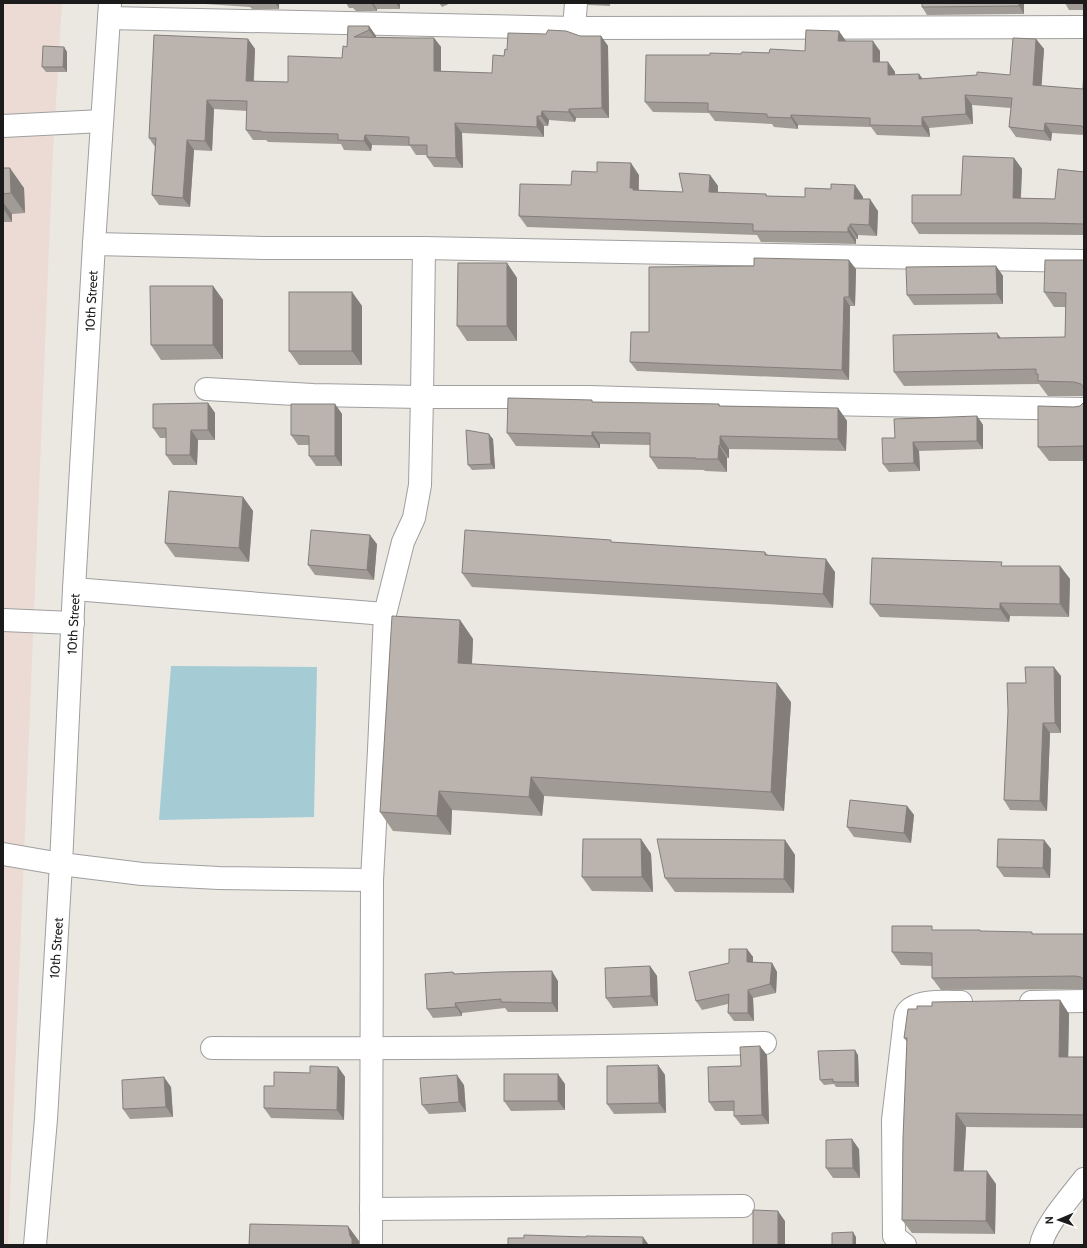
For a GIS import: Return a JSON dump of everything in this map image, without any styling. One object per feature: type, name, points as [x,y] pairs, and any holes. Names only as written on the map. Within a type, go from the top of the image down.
[{"type":"street","points":[[574,28],[576,3]]},
{"type":"street","points":[[109,11],[574,28],[1084,27]]},
{"type":"street","name":"10th Street","points":[[35,1245],[46,1119],[61,864],[72,622],[109,11]]},
{"type":"street","points":[[3,126],[102,121]]},
{"type":"street","points":[[94,244],[264,248],[424,248],[1084,261]]},
{"type":"street","points":[[371,1245],[372,880],[385,614],[403,542],[414,518],[420,485],[424,248]]},
{"type":"street","points":[[206,389],[314,395],[422,397],[589,397],[823,404],[1084,409]]},
{"type":"street","points":[[74,589],[385,614]]},
{"type":"street","points":[[3,620],[72,622]]},
{"type":"street","points":[[3,854],[61,864],[142,874],[219,878],[372,880]]},
{"type":"street","points":[[1014,1002],[1084,1001]]},
{"type":"street","points":[[905,1245],[894,1236],[893,1120],[906,1014],[914,1006],[929,1003],[983,1002]]},
{"type":"street","points":[[212,1048],[371,1049],[765,1043]]},
{"type":"street","points":[[1041,1245],[1049,1226],[1084,1179]]},
{"type":"street","points":[[371,1209],[744,1206]]},
{"type":"shaded area","points":[[3,3],[62,3],[53,151],[8,1245],[3,1245]]},
{"type":"water","points":[[171,666],[317,667],[314,817],[159,820]]},
{"type":"building","points":[[922,3],[1019,3],[1019,6],[922,7]]},
{"type":"building","points":[[348,26],[369,26],[369,30],[354,37],[434,38],[434,71],[492,73],[493,55],[504,56],[505,49],[507,50],[508,33],[546,34],[548,30],[566,31],[580,36],[601,36],[602,108],[569,109],[569,112],[542,111],[541,116],[537,116],[537,127],[455,123],[456,158],[427,157],[427,145],[409,145],[409,137],[365,135],[364,141],[338,140],[338,134],[261,132],[246,130],[247,101],[207,100],[205,141],[187,140],[183,198],[152,195],[156,138],[149,138],[154,35],[248,39],[246,81],[288,82],[288,56],[342,58],[343,46],[347,47]]},
{"type":"building","points":[[806,30],[839,31],[838,41],[873,41],[873,62],[888,62],[888,75],[919,74],[919,79],[977,75],[977,72],[1010,75],[1013,38],[1036,39],[1033,85],[1083,89],[1084,68],[1084,127],[1045,123],[1044,131],[1009,127],[1012,98],[965,95],[966,114],[922,117],[922,126],[870,125],[870,118],[791,115],[791,118],[767,117],[767,114],[708,111],[708,103],[645,102],[646,55],[710,55],[710,53],[741,54],[742,52],[769,53],[770,49],[805,51]]},
{"type":"building","points":[[43,46],[64,47],[63,67],[42,67]]},
{"type":"building","points":[[963,156],[1014,158],[1013,198],[1055,199],[1058,169],[1084,172],[1084,224],[912,223],[912,195],[961,195]]},
{"type":"building","points":[[597,162],[631,163],[630,188],[633,188],[633,190],[683,192],[679,173],[710,175],[709,192],[766,194],[766,196],[805,197],[805,188],[831,189],[831,184],[855,185],[854,199],[870,199],[869,225],[850,224],[850,227],[848,227],[848,232],[753,231],[753,224],[519,216],[520,184],[571,185],[572,171],[597,172]]},
{"type":"building","points":[[3,168],[10,168],[11,193],[3,194]]},
{"type":"building","points":[[754,258],[849,260],[849,297],[844,297],[842,370],[630,362],[631,332],[649,332],[649,267],[754,266]]},
{"type":"building","points":[[1045,260],[1084,260],[1084,388],[1081,384],[1074,382],[1038,381],[1036,369],[894,372],[893,335],[997,333],[998,338],[1065,337],[1066,293],[1044,292]]},
{"type":"building","points":[[458,263],[507,263],[507,326],[457,326]]},
{"type":"building","points":[[996,266],[997,294],[907,295],[906,267]]},
{"type":"building","points":[[150,286],[213,286],[213,345],[151,345]]},
{"type":"building","points":[[289,292],[352,292],[352,351],[289,351]]},
{"type":"building","points":[[508,398],[592,400],[592,402],[719,404],[719,406],[838,408],[838,439],[720,436],[718,459],[650,457],[650,433],[592,432],[592,436],[507,433]]},
{"type":"building","points":[[1084,402],[1084,446],[1038,447],[1038,406],[1074,407],[1080,406]]},
{"type":"building","points":[[208,403],[208,430],[191,430],[190,455],[166,455],[166,428],[153,428],[153,404]]},
{"type":"building","points":[[291,404],[335,404],[335,456],[309,456],[309,436],[291,435]]},
{"type":"building","points":[[977,416],[977,441],[913,442],[914,463],[883,464],[882,438],[895,438],[894,419]]},
{"type":"building","points":[[466,430],[489,434],[491,464],[468,465]]},
{"type":"building","points":[[169,491],[243,497],[239,548],[165,543]]},
{"type":"building","points":[[311,530],[370,535],[367,570],[308,565]]},
{"type":"building","points":[[465,530],[611,540],[611,542],[765,552],[765,555],[826,559],[823,594],[462,573]]},
{"type":"building","points":[[872,558],[1002,562],[1001,566],[1060,566],[1060,604],[1000,603],[1000,609],[870,604]]},
{"type":"building","points":[[392,616],[460,620],[458,663],[777,683],[771,792],[531,777],[529,797],[439,791],[437,816],[380,812]]},
{"type":"building","points":[[1025,667],[1054,667],[1055,723],[1043,723],[1040,801],[1004,800],[1008,711],[1007,683],[1026,683]]},
{"type":"building","points":[[850,800],[907,806],[904,833],[847,827]]},
{"type":"building","points":[[583,839],[641,839],[642,877],[582,877]]},
{"type":"building","points":[[657,839],[785,840],[784,879],[665,878]]},
{"type":"building","points":[[998,839],[1044,840],[1043,868],[997,867]]},
{"type":"building","points":[[892,926],[932,926],[932,930],[1032,932],[1032,934],[1084,934],[1084,980],[1081,977],[1075,976],[932,978],[932,953],[892,952]]},
{"type":"building","points":[[729,949],[747,949],[747,962],[772,963],[770,984],[748,990],[748,1013],[728,1013],[729,994],[696,1001],[689,972],[729,963]]},
{"type":"building","points":[[650,966],[651,996],[606,998],[605,968]]},
{"type":"building","points":[[552,971],[552,1003],[501,1002],[501,999],[455,1003],[456,1007],[427,1009],[425,974],[453,972],[454,974]]},
{"type":"building","points":[[1060,1000],[1059,1057],[1084,1057],[1084,1115],[956,1113],[954,1171],[987,1171],[986,1221],[902,1220],[903,1138],[907,1038],[904,1038],[908,1009],[917,1009],[917,1006],[932,1006],[932,1002]]},
{"type":"building","points":[[760,1046],[762,1115],[734,1116],[734,1101],[709,1102],[708,1067],[741,1066],[740,1047]]},
{"type":"building","points":[[855,1050],[855,1082],[833,1082],[833,1079],[820,1080],[818,1051]]},
{"type":"building","points":[[658,1065],[659,1103],[607,1104],[607,1066]]},
{"type":"building","points":[[310,1066],[338,1067],[337,1110],[264,1108],[264,1086],[274,1086],[274,1072],[310,1073]]},
{"type":"building","points":[[504,1074],[558,1074],[558,1101],[504,1101]]},
{"type":"building","points":[[457,1075],[459,1102],[422,1105],[420,1078]]},
{"type":"building","points":[[164,1077],[166,1107],[123,1109],[122,1080]]},
{"type":"building","points":[[852,1139],[853,1168],[826,1168],[826,1140]]},
{"type":"building","points":[[753,1210],[778,1211],[778,1245],[753,1245]]},
{"type":"building","points":[[250,1224],[348,1226],[352,1239],[352,1245],[249,1245]]},
{"type":"building","points":[[853,1232],[853,1245],[832,1245],[832,1233]]},
{"type":"building","points":[[524,1235],[643,1237],[643,1245],[508,1245],[508,1238],[524,1238]]}]
